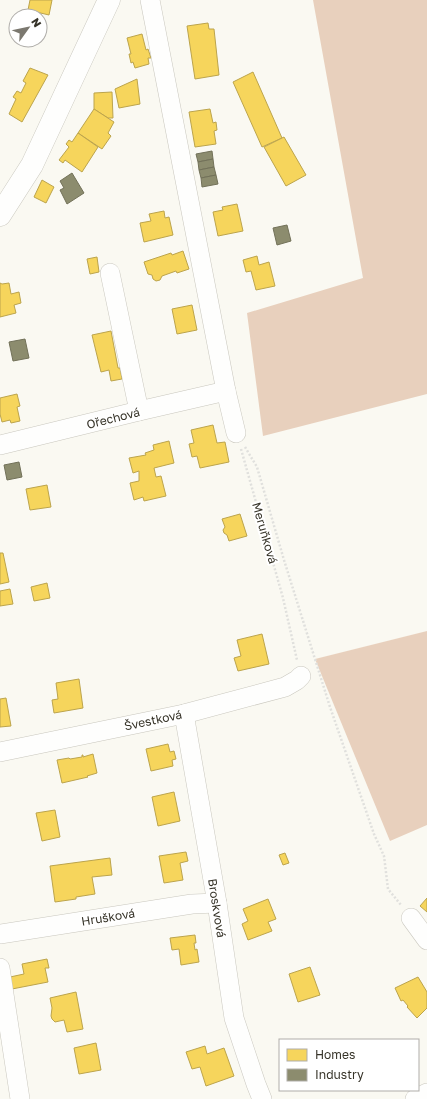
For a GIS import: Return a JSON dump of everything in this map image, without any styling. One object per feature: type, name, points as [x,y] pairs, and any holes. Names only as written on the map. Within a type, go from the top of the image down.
[{"type":"street","points":[[3,211],[32,165],[109,0]]},
{"type":"street","points":[[150,0],[226,391],[236,433]]},
{"type":"street","points":[[110,273],[139,411]]},
{"type":"street","name":"Ořechová","points":[[0,445],[226,391]]},
{"type":"street","name":"Švestková","points":[[0,752],[184,714],[285,687],[301,676]]},
{"type":"street","name":"Broskvová","points":[[184,714],[217,903],[234,1018],[262,1099]]},
{"type":"street","name":"Hrušková","points":[[0,934],[192,904],[217,903]]},
{"type":"street","points":[[411,918],[427,940]]},
{"type":"street","points":[[0,968],[20,1099]]},
{"type":"street","points":[[415,1099],[427,1093]]},
{"type":"path","name":"Meruňková","points":[[236,433],[283,598],[301,676]]},
{"type":"path","points":[[236,433],[257,467],[284,560],[330,707],[374,834],[384,856],[388,889],[411,918]]},
{"type":"shaded area","points":[[313,0],[427,0],[427,394],[263,436],[247,313],[363,278]]},
{"type":"shaded area","points":[[427,631],[427,825],[390,841],[315,659]]},
{"type":"building: Homes","points":[[30,0],[52,0],[49,15],[48,8],[28,8]]},
{"type":"building: Homes","points":[[208,23],[209,29],[214,29],[219,75],[195,79],[187,26]]},
{"type":"building: Homes","points":[[142,34],[146,50],[148,49],[151,58],[148,58],[149,64],[135,68],[133,62],[131,63],[129,54],[131,54],[127,38]]},
{"type":"building: Homes","points":[[30,68],[48,75],[22,122],[9,114],[16,99],[13,97],[17,91],[21,93],[26,83],[23,81]]},
{"type":"building: Homes","points":[[253,72],[282,138],[262,147],[233,82]]},
{"type":"building: Homes","points":[[137,79],[140,104],[119,108],[115,89]]},
{"type":"building: Homes","points":[[112,92],[113,118],[108,118],[94,109],[94,93]]},
{"type":"building: Homes","points":[[94,109],[114,122],[108,133],[111,136],[102,149],[78,133]]},
{"type":"building: Homes","points":[[210,109],[213,123],[216,122],[217,130],[214,131],[216,144],[195,147],[189,112]]},
{"type":"building: Homes","points":[[78,133],[98,147],[82,172],[65,160],[63,163],[59,160],[69,147],[66,144],[69,140],[72,142]]},
{"type":"building: Homes","points":[[284,137],[306,175],[286,186],[264,147]]},
{"type":"building: Homes","points":[[42,180],[54,187],[46,203],[34,197]]},
{"type":"building: Homes","points":[[237,204],[243,231],[218,236],[213,212],[223,210],[222,207]]},
{"type":"building: Homes","points":[[164,211],[165,218],[169,217],[173,235],[144,242],[140,223],[151,221],[149,214]]},
{"type":"building: Homes","points":[[183,251],[189,269],[177,273],[176,271],[162,276],[160,280],[156,281],[153,279],[152,275],[148,274],[144,262],[171,253],[172,255]]},
{"type":"building: Homes","points":[[257,256],[259,265],[269,262],[275,286],[256,290],[251,271],[246,272],[243,260]]},
{"type":"building: Homes","points":[[97,257],[99,272],[90,274],[87,259]]},
{"type":"building: Homes","points":[[0,283],[9,283],[11,294],[19,292],[21,303],[14,305],[16,313],[0,317]]},
{"type":"building: Homes","points":[[192,305],[197,330],[177,334],[172,309]]},
{"type":"building: Homes","points":[[111,331],[118,368],[120,368],[122,379],[111,381],[109,370],[101,372],[92,335]]},
{"type":"building: Homes","points":[[17,394],[20,406],[17,407],[20,421],[11,423],[10,420],[2,422],[0,414],[0,398]]},
{"type":"building: Homes","points":[[213,425],[217,443],[225,442],[229,462],[200,468],[197,456],[192,457],[189,444],[194,443],[191,430]]},
{"type":"building: Homes","points":[[169,441],[174,463],[154,468],[156,477],[161,476],[166,496],[144,501],[143,497],[134,500],[130,483],[139,481],[139,471],[133,473],[129,458],[146,455],[145,453],[154,450],[153,445]]},
{"type":"building: Homes","points":[[47,485],[51,507],[30,510],[26,489]]},
{"type":"building: Homes","points":[[240,514],[247,536],[229,541],[223,530],[225,527],[222,519]]},
{"type":"building: Homes","points":[[0,553],[3,553],[9,582],[0,584]]},
{"type":"building: Homes","points":[[47,583],[50,598],[34,601],[31,587]]},
{"type":"building: Homes","points":[[10,589],[13,604],[0,606],[0,591]]},
{"type":"building: Homes","points":[[262,634],[269,664],[238,671],[234,658],[241,656],[237,640]]},
{"type":"building: Homes","points":[[79,679],[83,708],[54,713],[52,700],[58,699],[56,683]]},
{"type":"building: Homes","points":[[6,698],[11,726],[0,727],[0,699]]},
{"type":"building: Homes","points":[[168,744],[170,752],[174,751],[176,759],[172,760],[173,766],[151,771],[146,749]]},
{"type":"building: Homes","points":[[93,754],[97,773],[87,776],[88,777],[62,783],[57,760],[82,757],[82,755],[83,757]]},
{"type":"building: Homes","points":[[174,792],[180,821],[158,826],[152,797]]},
{"type":"building: Homes","points":[[55,810],[60,837],[42,841],[36,813]]},
{"type":"building: Homes","points":[[186,852],[188,861],[180,863],[183,880],[164,883],[159,856]]},
{"type":"building: Homes","points":[[285,853],[289,863],[283,865],[279,855]]},
{"type":"building: Homes","points":[[110,858],[112,875],[92,877],[95,894],[55,902],[50,866]]},
{"type":"building: Homes","points":[[427,898],[427,912],[420,906]]},
{"type":"building: Homes","points":[[268,899],[276,919],[268,922],[272,931],[248,940],[242,924],[248,921],[243,909]]},
{"type":"building: Homes","points":[[195,935],[195,950],[197,949],[199,962],[181,965],[179,949],[172,950],[170,938]]},
{"type":"building: Homes","points":[[47,959],[49,968],[45,968],[48,982],[12,989],[10,977],[24,974],[22,964]]},
{"type":"building: Homes","points":[[310,967],[320,995],[298,1002],[289,974]]},
{"type":"building: Homes","points":[[418,977],[427,992],[427,1008],[417,1018],[403,1000],[401,1001],[395,988]]},
{"type":"building: Homes","points":[[76,992],[83,1029],[67,1032],[64,1020],[55,1022],[52,1019],[50,998]]},
{"type":"building: Homes","points":[[96,1043],[101,1070],[79,1074],[74,1048]]},
{"type":"building: Homes","points":[[205,1046],[207,1054],[224,1048],[234,1076],[206,1086],[200,1067],[192,1069],[186,1052]]},
{"type":"building: Industry","points":[[212,151],[213,159],[198,162],[196,154]]},
{"type":"building: Industry","points":[[213,159],[214,167],[199,170],[198,162]]},
{"type":"building: Industry","points":[[214,167],[216,175],[201,178],[199,170]]},
{"type":"building: Industry","points":[[72,173],[84,193],[67,204],[60,190],[64,188],[60,181]]},
{"type":"building: Industry","points":[[216,175],[218,184],[202,187],[201,178]]},
{"type":"building: Industry","points":[[287,225],[291,241],[277,245],[273,228]]},
{"type":"building: Industry","points":[[25,339],[29,358],[13,361],[9,342]]},
{"type":"building: Industry","points":[[19,462],[22,477],[7,480],[4,465]]}]
